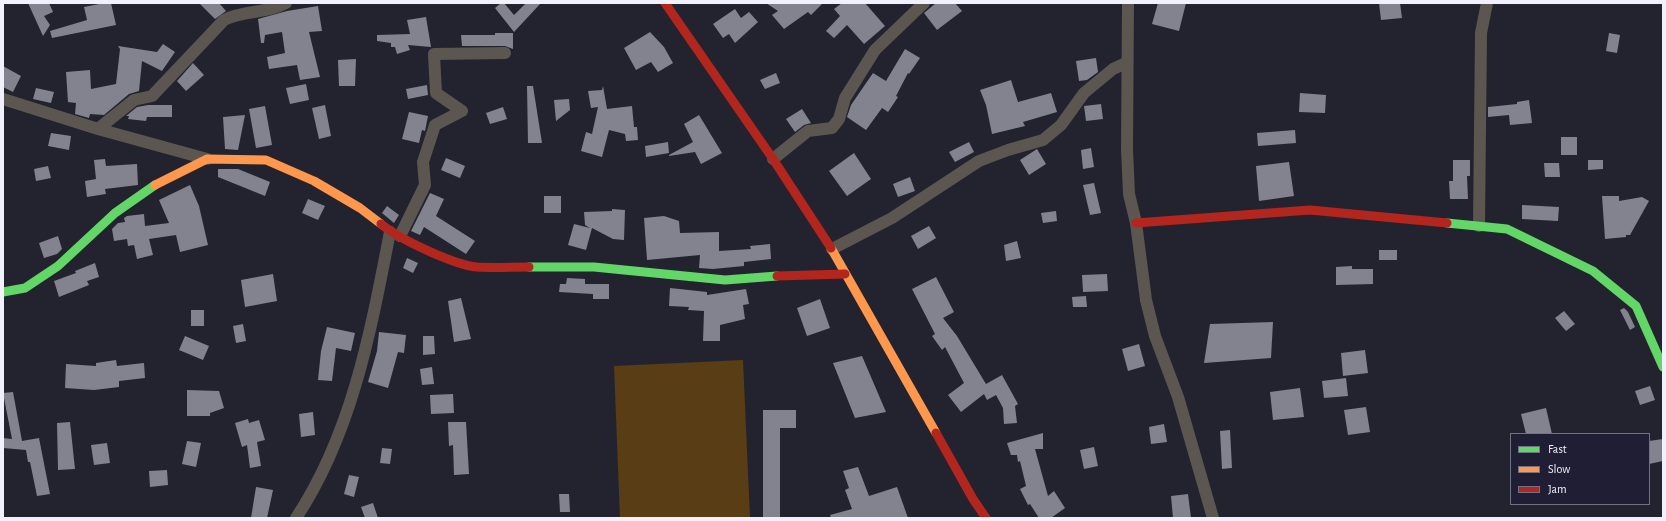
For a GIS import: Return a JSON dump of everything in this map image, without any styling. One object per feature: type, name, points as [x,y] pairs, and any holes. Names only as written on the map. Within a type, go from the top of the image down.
[{"type":"street","points":[[98,129],[134,100],[152,96],[224,20],[236,14],[275,9],[286,3]]},
{"type":"street","points":[[665,3],[773,159],[832,249],[972,499],[986,518]]},
{"type":"street","points":[[773,159],[808,131],[832,128],[839,119],[845,98],[875,50],[924,3]]},
{"type":"street","points":[[1128,3],[1126,63],[1129,187],[1136,223],[1146,300],[1155,336],[1178,397],[1213,518]]},
{"type":"street","points":[[1479,226],[1481,33],[1487,3]]},
{"type":"street","points":[[296,518],[324,472],[340,433],[356,382],[395,234],[425,185],[423,162],[435,125],[462,111],[436,93],[434,54],[505,53]]},
{"type":"street","points":[[832,249],[898,214],[979,161],[1008,150],[1043,140],[1061,125],[1084,93],[1113,69],[1126,63]]},
{"type":"street","points":[[3,99],[98,129],[207,159],[266,160],[314,181],[360,208],[395,234],[450,260],[475,267],[594,268],[726,280],[807,274],[845,274]]},
{"type":"street","points":[[3,292],[25,288],[58,266],[115,213],[150,188],[207,159]]},
{"type":"street","points":[[1136,223],[1310,210],[1507,229],[1593,271],[1636,306],[1663,367]]},
{"type":"shaded area","points":[[743,360],[750,518],[620,518],[614,366]]},
{"type":"building","points":[[28,3],[49,3],[53,12],[44,16],[50,25],[43,36]]},
{"type":"building","points":[[111,3],[116,25],[52,38],[50,31],[87,20],[84,7]]},
{"type":"building","points":[[199,3],[219,3],[226,11],[215,19]]},
{"type":"building","points":[[501,3],[504,3],[514,15],[526,3],[541,3],[514,32],[495,8]]},
{"type":"building","points":[[766,3],[823,3],[811,15],[808,12],[784,29],[772,15],[778,11]]},
{"type":"building","points":[[842,3],[865,3],[885,26],[864,44],[847,25],[834,38],[826,31],[840,16],[834,9]]},
{"type":"building","points":[[936,3],[955,3],[962,11],[937,30],[924,13]]},
{"type":"building","points":[[1158,3],[1186,3],[1179,31],[1152,24]]},
{"type":"building","points":[[1379,3],[1400,3],[1402,18],[1381,20]]},
{"type":"building","points":[[318,6],[322,31],[309,32],[320,77],[300,80],[297,65],[269,69],[267,57],[285,53],[282,32],[265,35],[264,43],[261,43],[258,19],[287,11]]},
{"type":"building","points":[[735,9],[741,18],[749,12],[758,22],[735,43],[729,34],[723,38],[713,24]]},
{"type":"building","points":[[426,17],[431,47],[408,45],[410,50],[397,54],[395,47],[391,47],[391,43],[377,41],[377,35],[410,34],[407,20]]},
{"type":"building","points":[[650,32],[664,47],[673,63],[658,72],[651,62],[636,70],[624,48]]},
{"type":"building","points":[[495,33],[513,33],[513,49],[505,46],[462,46],[461,35],[495,35]]},
{"type":"building","points":[[1609,33],[1620,35],[1617,53],[1606,51]]},
{"type":"building","points":[[163,44],[175,52],[162,71],[142,61],[139,91],[129,94],[104,115],[90,114],[89,118],[75,114],[76,103],[68,102],[66,72],[90,70],[91,89],[116,84],[120,49],[118,46],[157,52]]},
{"type":"building","points":[[905,49],[920,58],[909,74],[908,73],[896,96],[898,97],[888,112],[882,108],[866,130],[847,117],[851,105],[873,73],[886,81]]},
{"type":"building","points":[[1096,58],[1098,72],[1087,80],[1079,81],[1076,61]]},
{"type":"building","points":[[356,59],[355,86],[339,86],[338,60]]},
{"type":"building","points":[[193,63],[204,75],[186,91],[177,81]]},
{"type":"building","points":[[3,66],[21,76],[13,92],[3,87]]},
{"type":"building","points":[[776,73],[780,83],[765,89],[760,80]]},
{"type":"building","points":[[1011,80],[1018,102],[1051,93],[1057,112],[1023,122],[1025,126],[992,134],[986,105],[980,90]]},
{"type":"building","points":[[306,84],[309,100],[290,104],[286,88]]},
{"type":"building","points":[[427,85],[428,95],[408,99],[406,89]]},
{"type":"building","points":[[527,86],[533,86],[542,143],[528,143]]},
{"type":"building","points":[[603,86],[607,109],[632,106],[634,127],[637,127],[638,140],[626,141],[625,134],[609,130],[602,157],[581,151],[586,132],[592,134],[598,107],[591,108],[588,91],[602,90]]},
{"type":"building","points":[[36,88],[54,92],[51,103],[33,99]]},
{"type":"building","points":[[1300,93],[1326,95],[1325,113],[1299,112]]},
{"type":"building","points":[[569,99],[570,110],[556,121],[554,100]]},
{"type":"building","points":[[1529,100],[1532,123],[1510,125],[1509,115],[1488,117],[1488,107],[1517,104],[1517,102]]},
{"type":"building","points":[[1101,104],[1103,119],[1086,121],[1084,106]]},
{"type":"building","points":[[148,105],[172,105],[172,117],[147,117],[146,121],[128,119],[129,116],[126,116],[137,107]]},
{"type":"building","points":[[325,105],[331,136],[319,139],[312,108]]},
{"type":"building","points":[[265,106],[272,145],[256,148],[249,109]]},
{"type":"building","points":[[503,107],[507,119],[490,124],[486,113]]},
{"type":"building","points":[[802,109],[811,123],[804,125],[795,132],[786,119]]},
{"type":"building","points":[[409,112],[428,116],[425,131],[422,130],[419,143],[402,139]]},
{"type":"building","points":[[245,115],[238,150],[225,149],[223,117]]},
{"type":"building","points":[[699,115],[722,153],[701,164],[695,152],[669,156],[693,142],[684,124]]},
{"type":"building","points":[[1295,130],[1296,143],[1258,146],[1257,133]]},
{"type":"building","points":[[51,133],[71,136],[69,150],[48,146]]},
{"type":"building","points":[[1561,137],[1577,137],[1577,155],[1561,155]]},
{"type":"building","points":[[668,142],[669,153],[646,157],[645,146]]},
{"type":"building","points":[[969,142],[974,152],[955,162],[949,152]]},
{"type":"building","points":[[1091,148],[1094,167],[1083,169],[1081,150]]},
{"type":"building","points":[[1037,149],[1046,164],[1029,175],[1020,160]]},
{"type":"building","points":[[854,153],[871,179],[847,196],[829,171]]},
{"type":"building","points":[[446,158],[465,166],[460,178],[441,170]]},
{"type":"building","points":[[105,159],[106,166],[137,164],[138,185],[105,189],[106,194],[87,197],[85,181],[96,179],[94,160]]},
{"type":"building","points":[[1453,160],[1470,160],[1470,176],[1467,176],[1468,199],[1450,199],[1449,181],[1453,181]]},
{"type":"building","points":[[1588,160],[1603,160],[1603,169],[1588,170]]},
{"type":"building","points":[[1289,162],[1294,196],[1259,201],[1256,166]]},
{"type":"building","points":[[1544,163],[1559,163],[1560,177],[1545,177]]},
{"type":"building","points":[[48,166],[51,178],[36,181],[34,169]]},
{"type":"building","points":[[218,169],[238,169],[270,182],[265,196],[218,177]]},
{"type":"building","points":[[910,177],[915,191],[898,197],[893,184]]},
{"type":"building","points":[[1094,183],[1101,213],[1090,215],[1083,185]]},
{"type":"building","points":[[190,185],[199,206],[208,245],[180,252],[176,235],[149,239],[153,255],[137,259],[134,245],[128,246],[127,239],[114,241],[112,229],[118,223],[125,222],[124,218],[127,216],[144,214],[145,226],[169,223],[159,200]]},
{"type":"building","points":[[430,193],[444,199],[436,216],[475,241],[466,254],[424,227],[420,235],[411,231]]},
{"type":"building","points":[[544,196],[561,196],[561,213],[544,213]]},
{"type":"building","points":[[1602,196],[1619,196],[1619,201],[1642,197],[1649,201],[1630,235],[1626,235],[1626,237],[1605,239]]},
{"type":"building","points":[[308,199],[325,206],[318,220],[302,213]]},
{"type":"building","points":[[1522,205],[1559,207],[1558,221],[1522,219]]},
{"type":"building","points":[[387,206],[399,215],[394,223],[382,213]]},
{"type":"building","points":[[612,209],[625,210],[624,240],[613,239],[592,228],[586,250],[568,245],[574,224],[590,228],[585,225],[584,212],[612,211]]},
{"type":"building","points":[[1056,211],[1057,221],[1043,223],[1041,213]]},
{"type":"building","points":[[664,216],[679,221],[680,233],[719,232],[719,251],[751,249],[750,246],[770,244],[771,259],[744,262],[744,266],[713,269],[699,268],[700,255],[647,260],[644,218]]},
{"type":"building","points":[[929,226],[936,238],[918,249],[911,236]]},
{"type":"building","points":[[58,236],[62,249],[57,254],[44,258],[39,243]]},
{"type":"building","points":[[1017,241],[1021,258],[1006,261],[1004,245]]},
{"type":"building","points":[[1379,250],[1397,250],[1397,260],[1379,260]]},
{"type":"building","points":[[407,258],[418,263],[413,273],[403,268]]},
{"type":"building","points":[[95,263],[99,277],[87,281],[89,285],[59,297],[54,281],[76,273],[75,271]]},
{"type":"building","points":[[1352,266],[1352,269],[1373,269],[1373,284],[1336,285],[1336,267]]},
{"type":"building","points":[[273,274],[277,301],[245,307],[241,280]]},
{"type":"building","points":[[1107,274],[1108,291],[1083,292],[1082,275]]},
{"type":"building","points":[[936,277],[954,312],[943,318],[957,336],[986,384],[1002,375],[1018,404],[1015,406],[1017,423],[1004,424],[1003,408],[996,395],[987,400],[984,394],[961,412],[948,395],[964,383],[945,347],[942,350],[932,336],[935,334],[912,289]]},
{"type":"building","points":[[567,278],[585,279],[585,284],[609,284],[609,299],[593,299],[593,294],[559,292],[560,284],[566,284]]},
{"type":"building","points":[[670,288],[707,292],[707,295],[746,289],[749,304],[743,305],[745,319],[720,325],[720,341],[703,341],[704,311],[688,310],[689,307],[669,306]]},
{"type":"building","points":[[1086,296],[1087,307],[1073,307],[1072,297]]},
{"type":"building","points":[[461,298],[471,339],[454,342],[448,301]]},
{"type":"building","points":[[820,299],[830,328],[807,336],[797,308]]},
{"type":"building","points":[[1624,308],[1628,312],[1635,327],[1630,330],[1620,310]]},
{"type":"building","points":[[191,310],[204,310],[204,326],[191,326]]},
{"type":"building","points":[[1564,311],[1575,324],[1566,331],[1555,318]]},
{"type":"building","points":[[1273,322],[1271,358],[1204,363],[1210,324]]},
{"type":"building","points":[[243,324],[246,341],[236,343],[233,326]]},
{"type":"building","points":[[327,327],[355,333],[351,351],[336,348],[332,381],[318,380],[321,351]]},
{"type":"building","points":[[379,332],[406,335],[404,353],[398,352],[388,388],[368,382],[377,351]]},
{"type":"building","points":[[185,336],[209,346],[203,360],[179,350]]},
{"type":"building","points":[[423,336],[434,336],[435,354],[423,355]]},
{"type":"building","points":[[1139,344],[1145,366],[1128,371],[1122,349]]},
{"type":"building","points":[[1365,350],[1368,373],[1343,376],[1341,353]]},
{"type":"building","points":[[862,356],[886,412],[855,418],[833,363]]},
{"type":"building","points":[[116,360],[117,366],[144,363],[145,378],[119,381],[119,387],[94,390],[65,388],[66,364],[96,366],[96,363]]},
{"type":"building","points":[[432,367],[434,384],[422,385],[420,369]]},
{"type":"building","points":[[1346,378],[1348,396],[1324,398],[1322,381]]},
{"type":"building","points":[[1650,386],[1655,400],[1640,405],[1635,391]]},
{"type":"building","points":[[1300,388],[1304,417],[1273,420],[1270,392]]},
{"type":"building","points":[[187,390],[219,391],[224,408],[210,413],[210,416],[187,416]]},
{"type":"building","points":[[13,392],[22,441],[39,438],[50,494],[37,496],[26,450],[3,448],[3,438],[12,439],[3,393]]},
{"type":"building","points":[[453,394],[454,413],[431,414],[430,395]]},
{"type":"building","points":[[1366,407],[1370,432],[1348,435],[1344,410]]},
{"type":"building","points":[[1546,408],[1552,433],[1526,433],[1521,414]]},
{"type":"building","points":[[763,410],[796,410],[796,428],[780,428],[780,518],[763,518]]},
{"type":"building","points":[[313,412],[315,435],[301,437],[299,414]]},
{"type":"building","points":[[248,419],[249,423],[259,420],[265,440],[257,442],[261,466],[250,468],[247,445],[242,447],[235,423]]},
{"type":"building","points":[[70,422],[75,469],[58,470],[57,423]]},
{"type":"building","points":[[448,422],[466,422],[469,474],[454,475],[453,445],[449,446]]},
{"type":"building","points":[[1164,424],[1167,442],[1151,444],[1149,427]]},
{"type":"building","points":[[1230,430],[1232,468],[1222,469],[1220,431]]},
{"type":"building","points":[[1043,433],[1043,449],[1035,449],[1048,496],[1054,491],[1065,508],[1051,518],[1039,518],[1030,504],[1028,505],[1020,489],[1026,486],[1020,461],[1018,462],[1017,455],[1011,455],[1007,443]]},
{"type":"building","points":[[1663,439],[1663,461],[1650,464],[1650,441]]},
{"type":"building","points":[[187,441],[201,443],[196,467],[182,464]]},
{"type":"building","points":[[107,443],[110,463],[94,465],[91,445]]},
{"type":"building","points":[[1094,447],[1098,466],[1084,469],[1080,450]]},
{"type":"building","points":[[382,448],[392,449],[390,464],[380,463]]},
{"type":"building","points":[[858,467],[869,496],[897,487],[908,518],[831,518],[830,515],[852,509],[845,490],[849,488],[843,471]]},
{"type":"building","points":[[167,470],[168,485],[150,487],[149,471]]},
{"type":"building","points":[[349,475],[359,477],[354,497],[344,494]]},
{"type":"building","points":[[256,487],[273,490],[267,518],[251,518]]},
{"type":"building","points":[[559,494],[569,494],[570,512],[560,512]]},
{"type":"building","points":[[1188,494],[1191,518],[1173,518],[1171,496]]},
{"type":"building","points":[[373,503],[378,518],[365,518],[361,507]]},
{"type":"traffic: fast","points":[[3,292],[25,288],[58,266],[115,213],[155,185]]},
{"type":"traffic: fast","points":[[1447,223],[1507,229],[1593,271],[1636,306],[1663,367]]},
{"type":"traffic: fast","points":[[529,267],[594,267],[725,280],[777,276]]},
{"type":"traffic: slow","points":[[155,185],[207,159],[266,160],[314,181],[360,208],[381,224]]},
{"type":"traffic: slow","points":[[831,248],[936,433]]},
{"type":"traffic: jam","points":[[665,3],[773,159],[831,248]]},
{"type":"traffic: jam","points":[[1136,223],[1310,210],[1447,223]]},
{"type":"traffic: jam","points":[[381,224],[413,244],[455,262],[477,267],[529,267]]},
{"type":"traffic: jam","points":[[777,276],[845,274]]},
{"type":"traffic: jam","points":[[936,433],[973,499],[986,518]]}]
